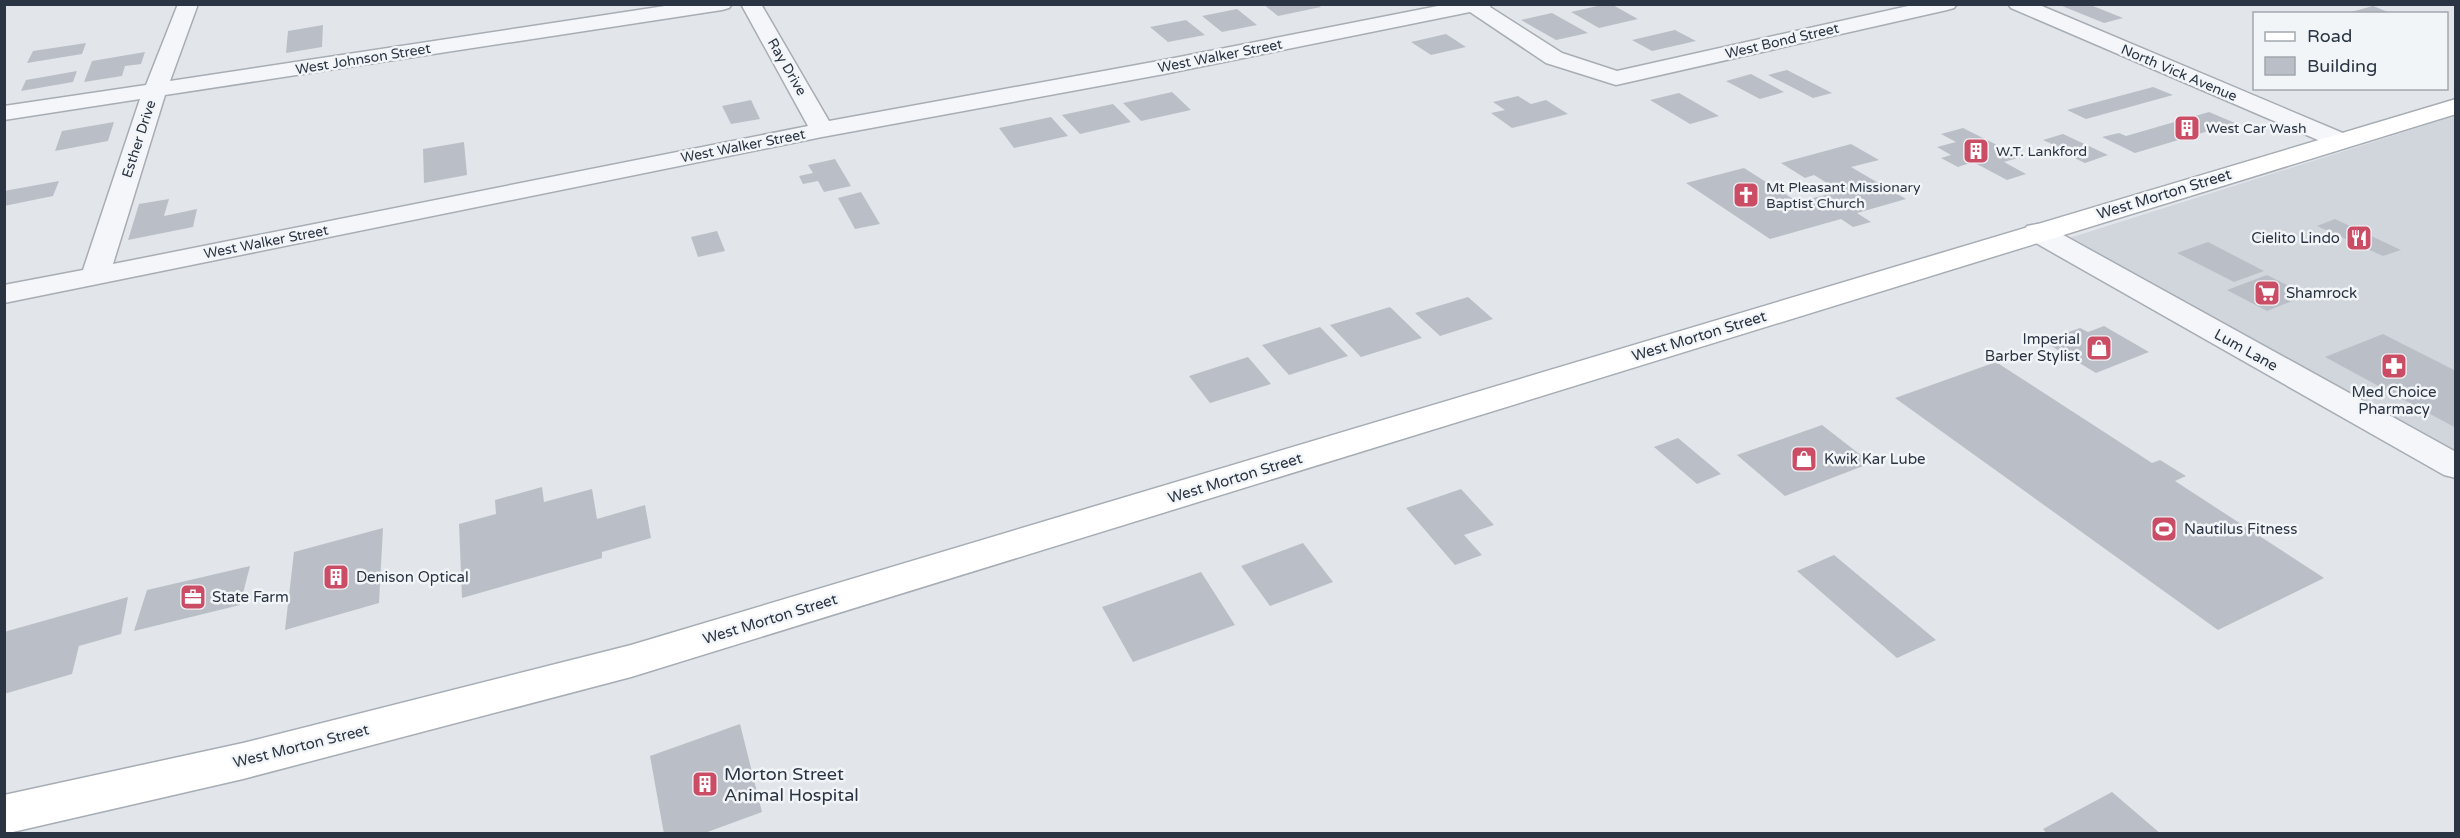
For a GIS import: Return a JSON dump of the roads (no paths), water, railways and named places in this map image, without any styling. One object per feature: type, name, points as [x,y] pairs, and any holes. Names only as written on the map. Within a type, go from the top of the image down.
[{"type":"main road","name":"West Morton Street","points":[[4,815],[243,761],[631,661],[2456,106]]},
{"type":"street","name":"Esther Drive","points":[[95,276],[155,90],[188,4]]},
{"type":"street","name":"West Johnson Street","points":[[4,113],[722,4]]},
{"type":"street","name":"Ray Drive","points":[[751,4],[822,130]]},
{"type":"street","name":"West Bond Street","points":[[1478,5],[1554,58],[1616,78],[1947,4]]},
{"type":"street","name":"North Vick Avenue","points":[[2018,4],[2341,141]]},
{"type":"street","name":"West Walker Street","points":[[4,294],[822,130],[1152,69],[1478,5]]},
{"type":"street","name":"Lum Lane","points":[[2037,232],[2456,467]]},
{"type":"place","name":"West Car Wash","points":[[2187,128]]},
{"type":"place","name":"W.T. Lankford","points":[[1976,151]]},
{"type":"place","name":"Mt Pleasant Missionary Baptist Church","points":[[1746,195]]},
{"type":"place","name":"Cielito Lindo","points":[[2359,238]]},
{"type":"place","name":"Shamrock","points":[[2267,293]]},
{"type":"place","name":"Imperial Barber Stylist","points":[[2099,348]]},
{"type":"place","name":"Med Choice Pharmacy","points":[[2394,366]]},
{"type":"place","name":"Kwik Kar Lube","points":[[1804,459]]},
{"type":"place","name":"Nautilus Fitness","points":[[2164,529]]},
{"type":"place","name":"Denison Optical","points":[[336,577]]},
{"type":"place","name":"State Farm","points":[[193,597]]},
{"type":"place","name":"Morton Street Animal Hospital","points":[[705,784]]}]
